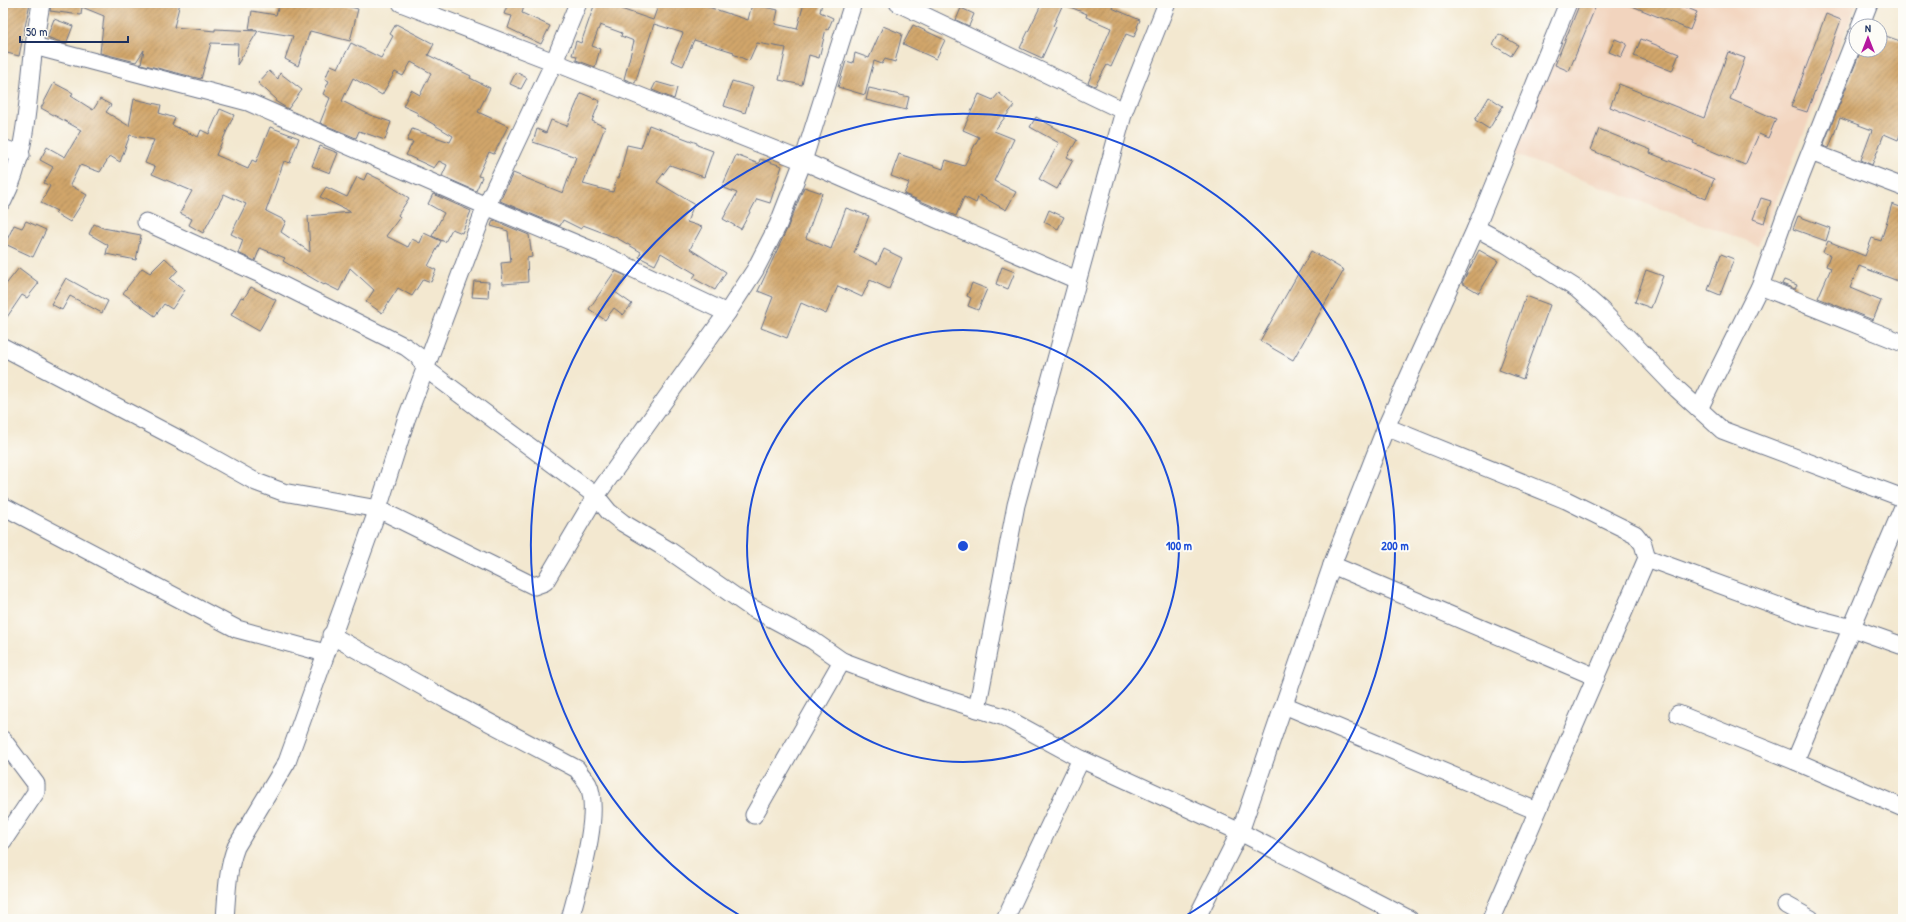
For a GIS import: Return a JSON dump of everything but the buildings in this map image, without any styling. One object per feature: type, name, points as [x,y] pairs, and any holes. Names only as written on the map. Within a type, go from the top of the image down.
[{"type":"street","points":[[3,201],[21,155],[29,100],[34,46],[41,3]]},
{"type":"street","points":[[401,3],[803,160],[1077,280]]},
{"type":"street","points":[[225,919],[228,873],[231,858],[236,847],[287,762],[378,509],[406,420],[486,206],[554,62],[578,3]]},
{"type":"street","points":[[3,347],[188,444],[256,482],[283,492],[378,509],[534,586],[545,582],[596,496],[727,313],[755,270],[778,225],[803,160],[853,3]]},
{"type":"street","points":[[898,3],[1124,111]]},
{"type":"street","points":[[977,709],[1016,505],[1124,111],[1167,3]]},
{"type":"street","points":[[1196,919],[1240,832],[1332,565],[1386,427],[1476,228],[1568,3]]},
{"type":"street","points":[[1863,18],[1869,3]]},
{"type":"street","points":[[34,46],[248,102],[486,206],[606,256],[727,313]]},
{"type":"street","points":[[1699,409],[1760,286],[1784,219],[1848,57]]},
{"type":"street","points":[[3,148],[21,155]]},
{"type":"street","points":[[1811,152],[1903,186]]},
{"type":"street","points":[[146,222],[258,273],[406,346],[418,356],[426,369],[596,496],[609,512],[623,523],[670,551],[750,607],[812,640],[842,661],[930,694],[1004,717],[1081,759],[1240,832],[1409,919]]},
{"type":"street","points":[[1476,228],[1506,244],[1578,289],[1602,311],[1677,389],[1722,430],[1903,498]]},
{"type":"street","points":[[1760,286],[1903,343]]},
{"type":"street","points":[[1386,427],[1566,500],[1635,534],[1643,544],[1647,558],[1491,919]]},
{"type":"street","points":[[3,506],[237,629],[325,653]]},
{"type":"street","points":[[1795,761],[1903,507]]},
{"type":"street","points":[[1647,558],[1806,616],[1852,628],[1903,646]]},
{"type":"street","points":[[1332,565],[1596,677]]},
{"type":"street","points":[[332,635],[445,699],[577,769],[588,784],[592,802],[592,824],[570,919]]},
{"type":"street","points":[[754,815],[842,661]]},
{"type":"street","points":[[1284,705],[1537,812]]},
{"type":"street","points":[[1678,714],[1795,761],[1903,808]]},
{"type":"street","points":[[3,740],[36,784],[36,792],[3,841]]},
{"type":"street","points":[[1005,919],[1081,759]]},
{"type":"street","points":[[1786,905],[1811,919]]},
{"type":"shaded area","points":[[1571,3],[1857,3],[1851,18],[1848,18],[1848,25],[1758,245],[1507,152]]}]
